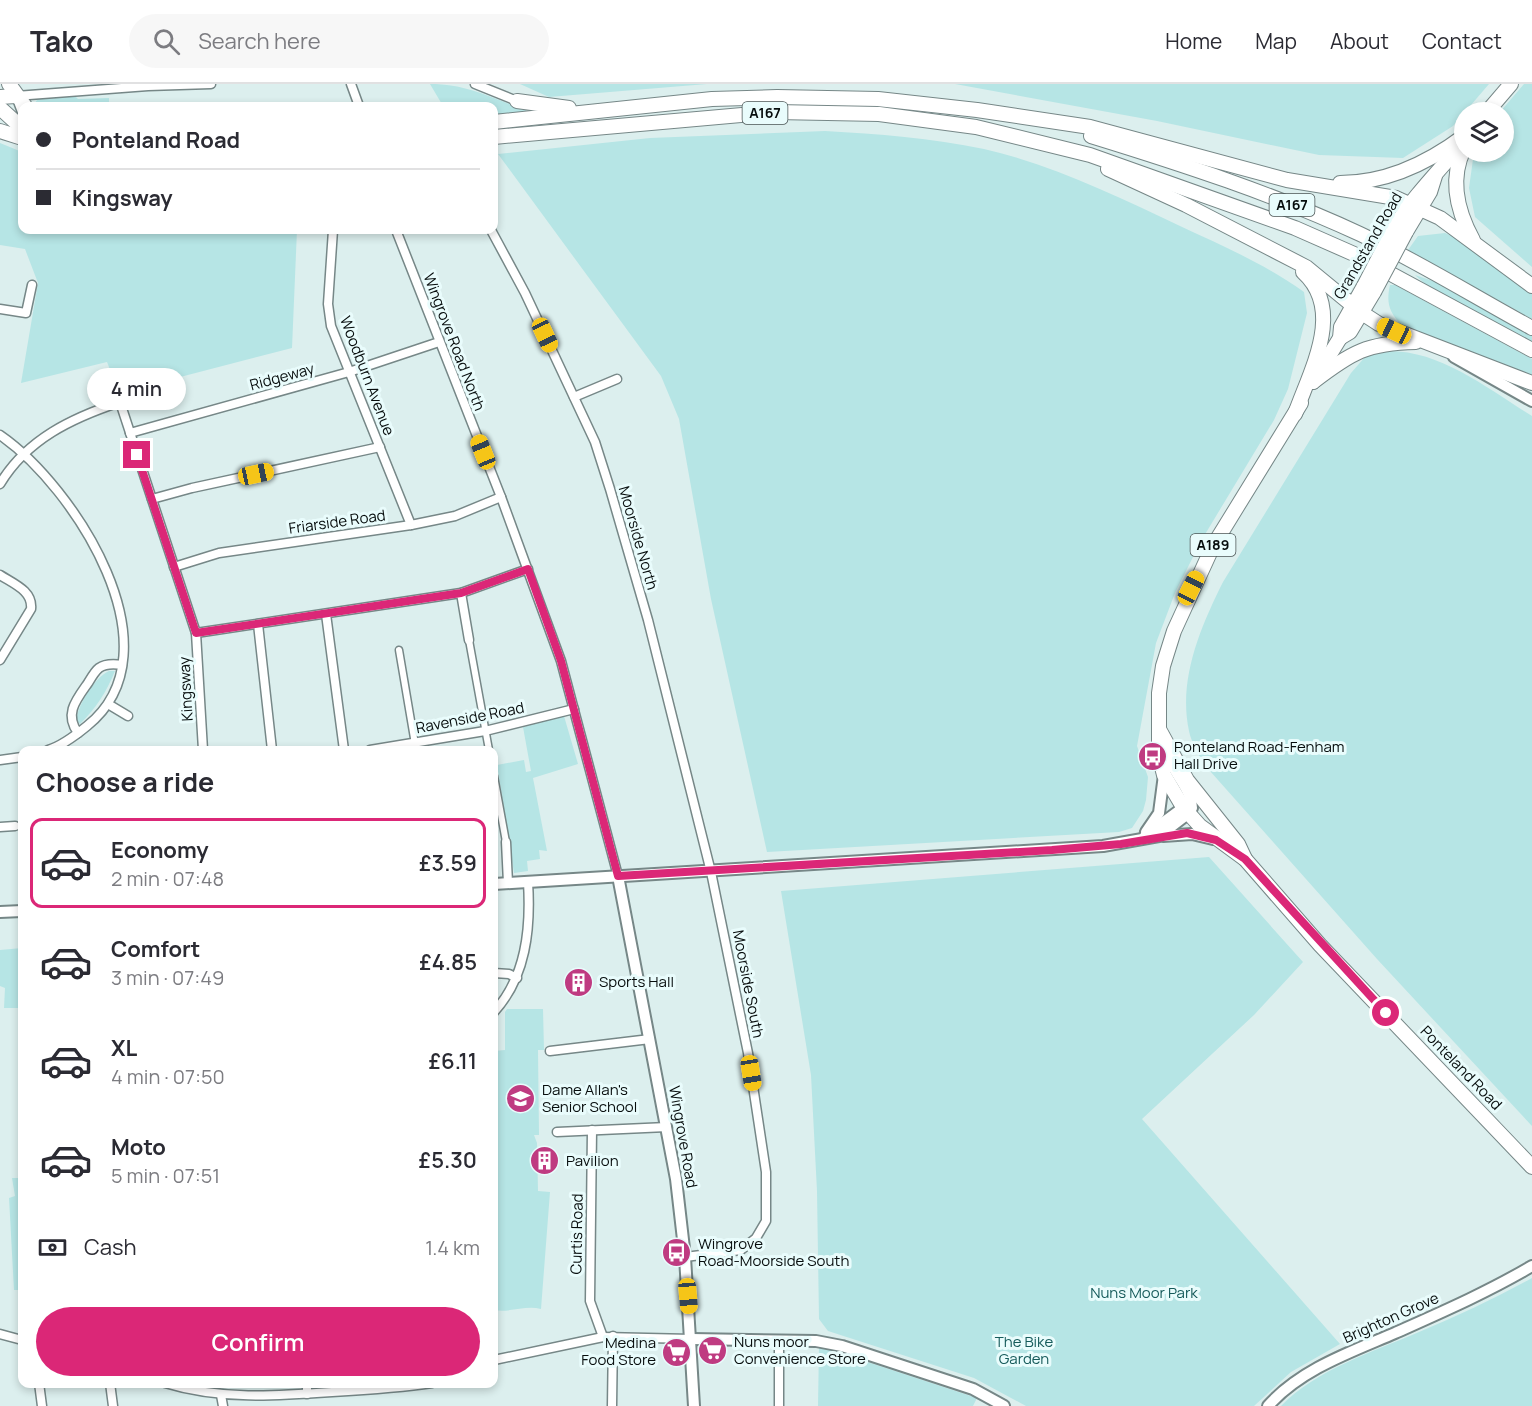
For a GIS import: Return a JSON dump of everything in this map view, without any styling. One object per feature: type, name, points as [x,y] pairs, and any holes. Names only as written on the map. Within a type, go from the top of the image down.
[{"type":"main road","points":[[1496,102],[1511,84]]},
{"type":"main road","points":[[0,98],[17,96]]},
{"type":"main road","name":"A167","points":[[498,122],[712,99],[856,98],[977,110],[1037,120],[1149,154],[1304,210],[1362,235],[1532,328]]},
{"type":"main road","points":[[516,101],[592,111]]},
{"type":"main road","points":[[0,108],[18,124]]},
{"type":"main road","name":"A167","points":[[498,137],[776,112],[879,114],[976,127],[1035,139],[1143,172],[1295,228],[1354,254],[1532,350]]},
{"type":"main road","points":[[1037,120],[1090,127],[1287,180],[1338,190],[1386,195],[1440,218],[1532,286]]},
{"type":"main road","points":[[0,131],[18,137]]},
{"type":"main road","points":[[1035,139],[1165,195],[1283,254],[1321,277],[1357,310],[1421,342],[1532,383]]},
{"type":"main road","points":[[1287,180],[1347,183],[1387,176],[1431,159],[1454,144]]},
{"type":"main road","name":"Grandstand Road","points":[[1162,734],[1158,706],[1161,676],[1174,631],[1213,546],[1340,338],[1341,327],[1357,310],[1415,206],[1421,188],[1435,176],[1454,151]]},
{"type":"main road","points":[[1460,162],[1457,172],[1457,196],[1461,217],[1474,241]]},
{"type":"main road","points":[[1283,254],[1312,281],[1324,306],[1324,319],[1317,350],[1295,414]]},
{"type":"main road","points":[[1313,382],[1361,349],[1381,344],[1421,342]]},
{"type":"main road","name":"Ponteland Road","points":[[1162,734],[1159,755],[1164,775],[1192,807],[1216,840],[1245,859],[1320,945],[1532,1167]]},
{"type":"main road","name":"Ponteland Road","points":[[1162,734],[1192,807],[1238,844],[1245,859]]},
{"type":"street","points":[[17,96],[148,86],[211,84]]},
{"type":"street","points":[[351,84],[358,102]]},
{"type":"street","points":[[475,84],[516,101]]},
{"type":"street","name":"Woodburn Avenue","points":[[333,234],[328,304],[331,326],[411,525]]},
{"type":"street","name":"Wingrove Road North","points":[[398,234],[501,497],[561,661],[618,876]]},
{"type":"street","name":"Moorside North","points":[[493,234],[525,294],[595,442],[648,620],[711,872]]},
{"type":"street","points":[[0,309],[26,314],[32,285]]},
{"type":"street","name":"Ridgeway","points":[[130,432],[349,372],[439,342]]},
{"type":"street","points":[[1442,349],[1468,367],[1532,401]]},
{"type":"street","points":[[574,397],[617,379]]},
{"type":"street","name":"Kingsway","points":[[115,387],[196,633],[204,746]]},
{"type":"street","points":[[0,484],[9,469],[23,455],[57,427],[120,402]]},
{"type":"street","points":[[0,435],[23,455],[62,498],[103,564],[116,600],[124,635],[122,665],[108,704],[99,716],[78,733],[55,746]]},
{"type":"street","points":[[152,499],[192,488],[380,447]]},
{"type":"street","name":"Friarside Road","points":[[174,567],[219,553],[411,525],[455,516],[501,497]]},
{"type":"street","points":[[196,633],[461,593],[528,569]]},
{"type":"street","points":[[0,575],[25,591],[31,603],[31,609],[0,660]]},
{"type":"street","points":[[461,593],[488,746]]},
{"type":"street","points":[[326,614],[343,746]]},
{"type":"street","points":[[258,624],[272,746]]},
{"type":"street","points":[[399,650],[415,746]]},
{"type":"street","points":[[78,733],[71,724],[70,714],[75,702],[98,669],[106,665],[122,665]]},
{"type":"street","points":[[108,704],[128,716]]},
{"type":"street","name":"Ravenside Road","points":[[415,746],[573,709]]},
{"type":"street","points":[[0,760],[18,758]]},
{"type":"street","points":[[1140,839],[1159,813],[1164,775]]},
{"type":"street","points":[[498,798],[506,842],[508,883]]},
{"type":"street","points":[[1140,839],[1192,807]]},
{"type":"street","points":[[1159,837],[1192,807]]},
{"type":"street","points":[[0,827],[15,826]]},
{"type":"street","points":[[498,884],[1052,850],[1187,833],[1216,840]]},
{"type":"street","name":"Moorside South","points":[[685,1257],[741,1250],[756,1238],[766,1221],[768,1200],[748,1053],[711,872]]},
{"type":"street","name":"Wingrove Road","points":[[618,876],[667,1127],[685,1257],[692,1339],[694,1406]]},
{"type":"street","points":[[498,1006],[517,978],[524,954],[528,882]]},
{"type":"street","points":[[0,912],[18,910]]},
{"type":"street","points":[[498,973],[517,978]]},
{"type":"street","points":[[550,1051],[650,1039]]},
{"type":"street","points":[[557,1132],[667,1127]]},
{"type":"street","name":"Curtis Road","points":[[592,1130],[590,1301],[603,1337]]},
{"type":"street","name":"Brighton Grove","points":[[1268,1406],[1287,1387],[1328,1362],[1452,1308],[1532,1266]]},
{"type":"street","points":[[0,1334],[18,1339]]},
{"type":"street","points":[[612,1406],[613,1336]]},
{"type":"street","points":[[498,1359],[613,1336],[816,1341],[842,1346],[973,1389],[1004,1406]]},
{"type":"street","points":[[779,1406],[780,1341]]},
{"type":"street","points":[[40,1388],[42,1406]]},
{"type":"street","points":[[111,1388],[113,1406]]},
{"type":"street","points":[[185,1388],[221,1395],[307,1394],[402,1388]]},
{"type":"street","points":[[209,1394],[210,1388]]},
{"type":"street","points":[[307,1388],[307,1394]]},
{"type":"street","points":[[221,1395],[223,1406]]},
{"type":"green space","points":[[430,84],[468,89],[526,110],[527,113],[498,117],[498,102],[441,102]]},
{"type":"green space","points":[[520,84],[707,84],[549,97]]},
{"type":"green space","points":[[955,84],[1489,84],[1474,102],[1454,102],[1453,126],[1403,158],[1319,155],[1157,121]]},
{"type":"green space","points":[[1524,84],[1532,84],[1532,267],[1475,217],[1469,188],[1473,162],[1514,162],[1514,102],[1509,102]]},
{"type":"green space","points":[[73,94],[78,99],[109,98],[109,102],[36,102],[38,98]]},
{"type":"green space","points":[[825,131],[944,142],[984,149],[1034,163],[1108,192],[1228,248],[1274,272],[1304,292],[1307,313],[1288,389],[1274,420],[1201,541],[1175,593],[1156,643],[1137,746],[1148,777],[1146,800],[1143,811],[1132,828],[1119,832],[767,852],[711,599],[679,419],[661,376],[498,154],[650,138]]},
{"type":"green space","points":[[0,143],[18,150],[18,234],[297,234],[292,348],[161,382],[135,377],[113,377],[107,362],[21,383],[38,283],[25,249],[0,245]]},
{"type":"green space","points":[[1445,233],[1459,239],[1532,291],[1532,319],[1408,250],[1418,236]]},
{"type":"green space","points":[[1415,275],[1439,283],[1532,333],[1532,345],[1432,290]]},
{"type":"green space","points":[[1390,285],[1395,285],[1532,359],[1532,377],[1401,325],[1390,306],[1388,297]]},
{"type":"green space","points":[[1387,351],[1407,352],[1445,364],[1481,383],[1532,416],[1532,1126],[1377,959],[1202,762],[1189,731],[1186,693],[1193,655],[1206,618],[1223,582],[1351,373],[1365,357]]},
{"type":"green space","points":[[109,671],[115,671],[108,686],[96,706],[80,724],[76,720],[83,700],[92,686]]},
{"type":"green space","points":[[564,716],[578,764],[533,778],[547,851],[539,850],[540,859],[527,861],[528,871],[514,873],[498,765],[524,760],[526,772],[531,771],[523,727]]},
{"type":"green space","points":[[1209,857],[1303,962],[1254,1015],[1142,1119],[1340,1344],[1291,1372],[1254,1406],[1026,1406],[974,1378],[828,1331],[819,1319],[817,1191],[811,1075],[781,891]]},
{"type":"green space","points":[[18,948],[18,1008],[4,1008],[5,988],[0,986],[0,950]]},
{"type":"green space","name":"Dame Allan's Senior School","points":[[507,1009],[543,1009],[544,1050],[538,1050],[539,1135],[534,1135],[537,1143],[538,1191],[550,1192],[541,1309],[498,1310],[498,1051],[505,1050],[505,1012]]},
{"type":"green space","points":[[12,1178],[18,1178],[18,1290],[14,1290],[9,1198],[15,1196]]},
{"type":"green space","points":[[1532,1278],[1532,1406],[1281,1406],[1295,1393],[1328,1372],[1434,1326]]},
{"type":"green space","points":[[819,1346],[977,1398],[973,1406],[818,1406]]},
{"type":"place","name":"Ponteland Road-Fenham Hall Drive","points":[[1153,756]]},
{"type":"place","name":"Sports Hall","points":[[578,982]]},
{"type":"place","name":"Dame Allan's Senior School","points":[[521,1099]]},
{"type":"place","name":"Pavilion","points":[[545,1161]]},
{"type":"place","name":"Wingrove Road-Moorside South","points":[[677,1253]]},
{"type":"place","name":"Nuns moor Convenience Store","points":[[713,1351]]},
{"type":"place","name":"Medina Food Store","points":[[677,1352]]},
{"type":"route","points":[[137,455],[196,633],[461,593],[528,569],[561,661],[618,876],[1052,850],[1121,844],[1187,833],[1201,835],[1216,840],[1245,859],[1320,945],[1386,1013]]},
{"type":"park label","name":"Nuns Moor Park","points":[[1144,1293]]},
{"type":"park label","name":"The Bike Garden","points":[[1024,1350]]}]
